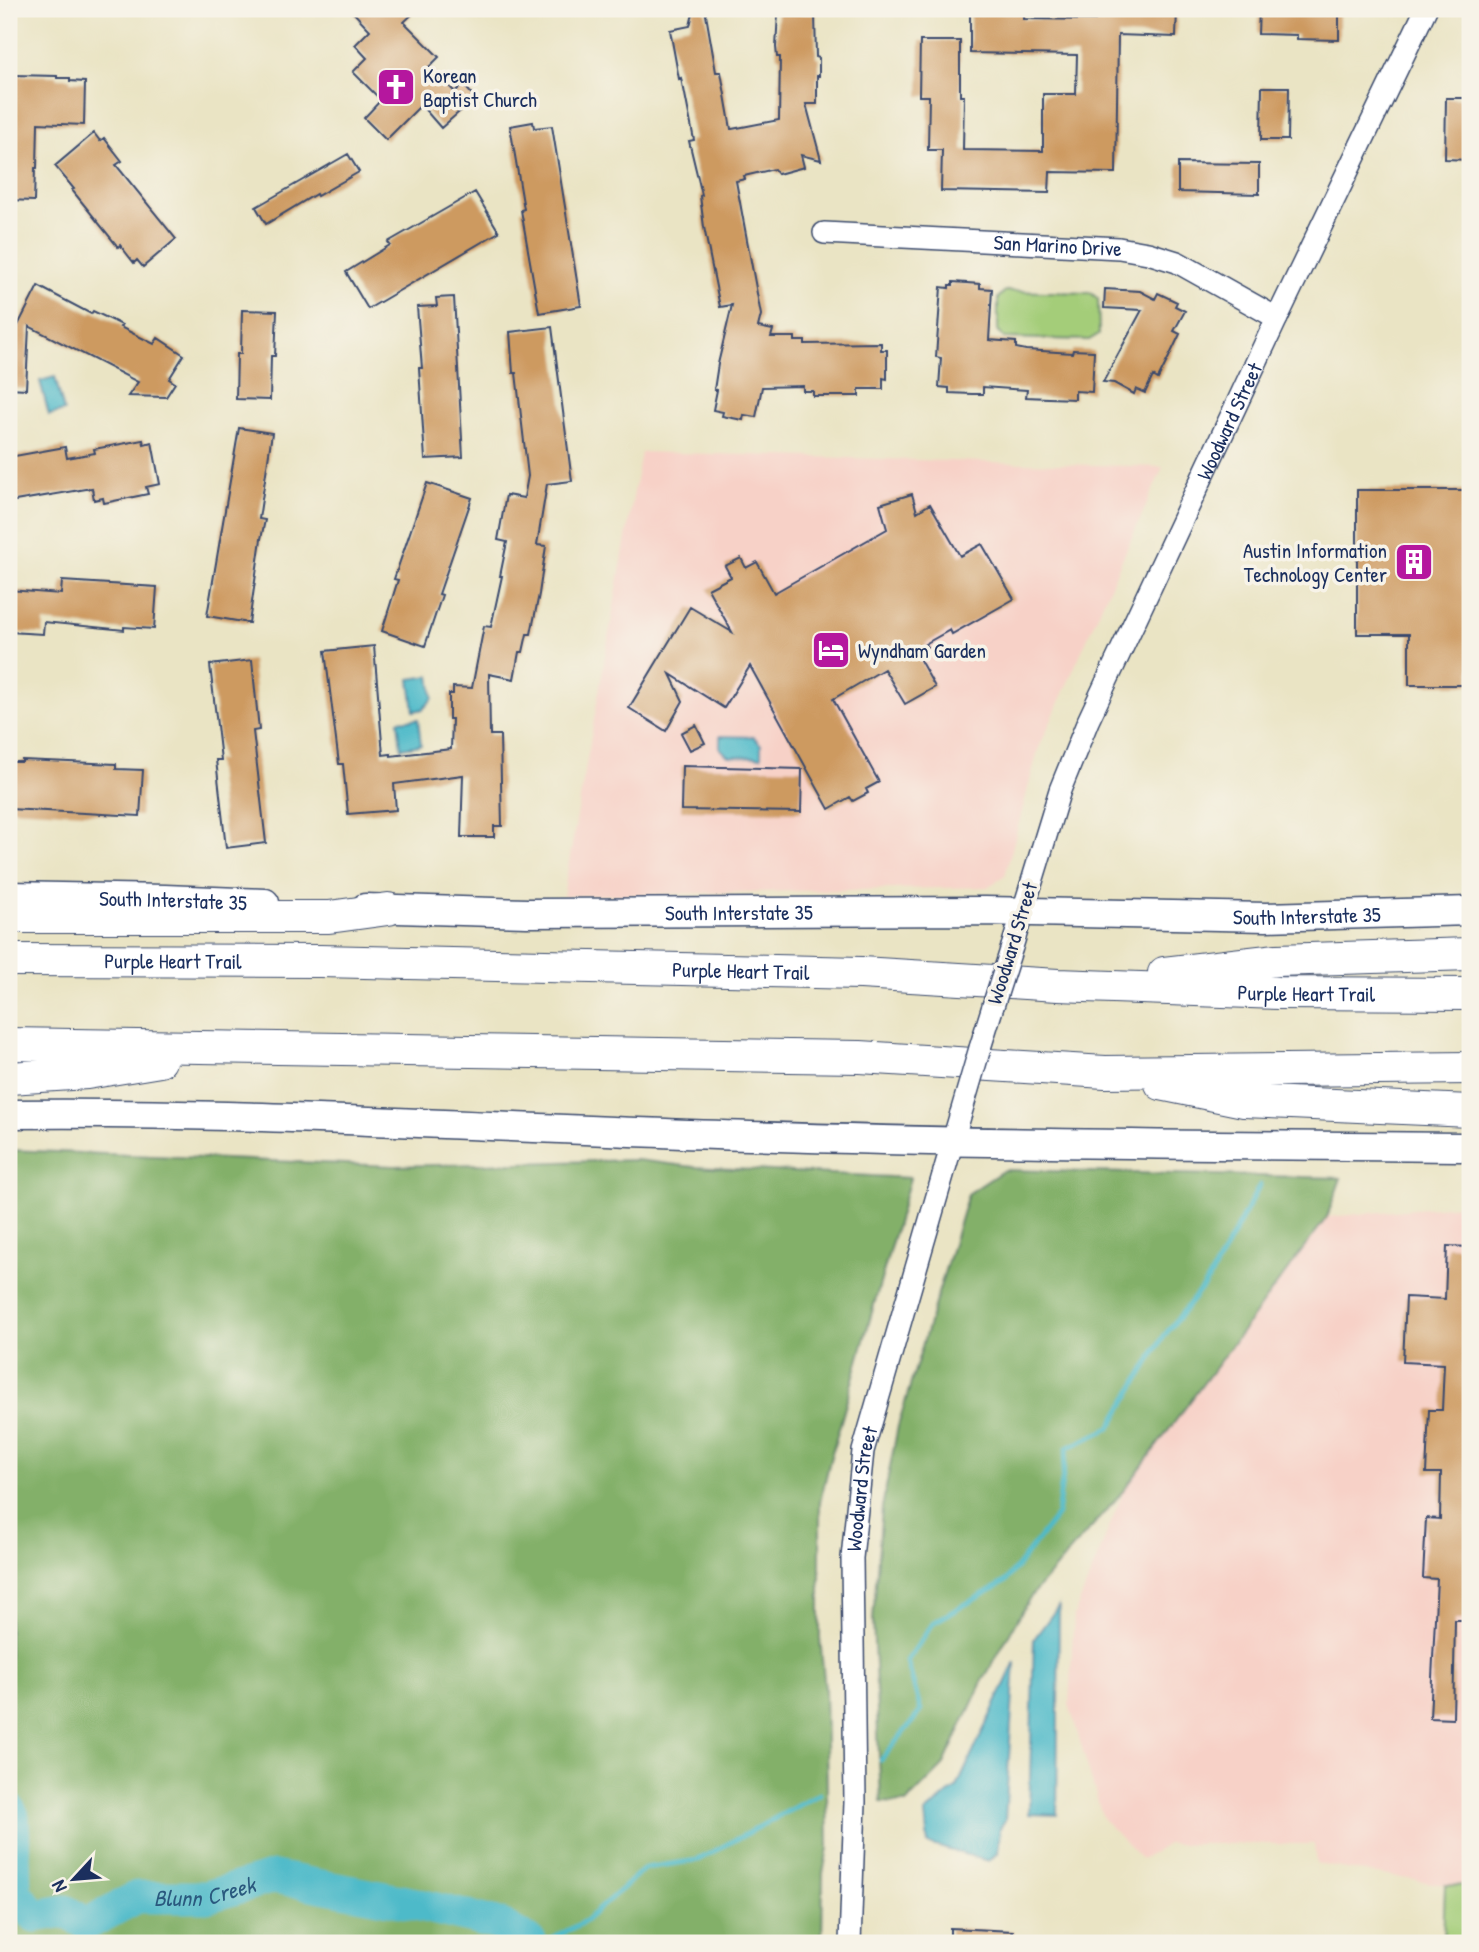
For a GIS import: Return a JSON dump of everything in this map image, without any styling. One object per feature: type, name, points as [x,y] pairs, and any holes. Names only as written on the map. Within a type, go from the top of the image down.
[{"type":"highway","points":[[9,917],[329,917],[388,909]]},
{"type":"highway","points":[[1058,985],[1277,960],[1470,954]]},
{"type":"highway","name":"Purple Heart Trail","points":[[9,960],[320,961],[833,972],[1058,985],[1278,993],[1470,994]]},
{"type":"highway","points":[[9,1044],[860,1057],[1105,1072],[1470,1068]]},
{"type":"highway","points":[[9,1078],[87,1073],[243,1048]]},
{"type":"highway","points":[[1105,1072],[1244,1101],[1470,1111]]},
{"type":"main road","name":"South Interstate 35","points":[[9,896],[165,899],[527,913],[894,911],[1266,917],[1470,911]]},
{"type":"main road","points":[[9,1114],[258,1117],[954,1141],[1470,1147]]},
{"type":"street","name":"Woodward Street","points":[[850,1943],[855,1802],[852,1558],[863,1451],[961,1113],[1060,790],[1088,722],[1277,318],[1426,9]]},
{"type":"street","name":"San Marino Drive","points":[[824,233],[1119,248],[1148,253],[1177,262],[1277,318]]},
{"type":"shaded area","points":[[641,452],[1163,467],[1038,750],[1005,876],[988,887],[563,896]]},
{"type":"shaded area","points":[[1470,1204],[1470,1886],[1445,1885],[1316,1864],[1314,1844],[1167,1844],[1142,1860],[1103,1819],[1069,1704],[1074,1616],[1124,1490],[1327,1217]]},
{"type":"green space","points":[[1005,291],[1091,293],[1098,299],[1099,334],[1089,340],[1004,338],[998,331],[998,298]]},
{"type":"green space","points":[[9,1150],[394,1166],[637,1160],[694,1167],[910,1178],[820,1502],[820,1638],[825,1689],[828,1848],[823,1873],[822,1943],[9,1943]]},
{"type":"green space","points":[[1004,1170],[1341,1178],[1327,1217],[1124,1490],[1030,1597],[981,1684],[943,1766],[906,1803],[881,1802],[873,1620],[882,1508],[898,1426],[968,1194]]},
{"type":"green space","points":[[1445,1885],[1470,1886],[1470,1943],[1443,1943]]},
{"type":"water","points":[[55,377],[64,411],[49,415],[40,381]]},
{"type":"water","points":[[430,676],[433,698],[423,709],[414,711],[410,679]]},
{"type":"water","points":[[418,719],[421,745],[401,748],[398,721]]},
{"type":"water","points":[[720,736],[754,737],[761,745],[761,757],[728,756],[720,748]]},
{"type":"water","points":[[1059,1605],[1057,1815],[1029,1814],[1034,1639]]},
{"type":"water","points":[[1015,1662],[1005,1820],[1000,1828],[998,1852],[989,1861],[928,1844],[925,1813],[957,1787]]},
{"type":"building","name":"Korean Baptist Church","points":[[350,9],[418,9],[404,22],[439,57],[429,67],[455,92],[463,84],[475,98],[441,128],[421,105],[386,140],[364,118],[381,100],[353,72],[367,58],[355,45],[370,30]]},
{"type":"building","points":[[694,9],[705,9],[716,72],[721,72],[731,129],[779,120],[780,57],[777,57],[776,47],[778,13],[815,14],[816,57],[819,58],[817,104],[806,104],[821,160],[801,155],[804,167],[778,174],[774,169],[744,176],[745,179],[736,181],[761,315],[758,327],[773,330],[771,337],[795,337],[795,341],[805,341],[805,344],[881,343],[881,350],[887,350],[887,379],[883,378],[883,389],[859,389],[859,396],[813,396],[813,391],[803,391],[803,386],[762,387],[756,417],[744,415],[743,420],[722,416],[723,412],[713,410],[718,364],[732,305],[720,307],[704,227],[702,195],[689,141],[694,140],[670,30],[690,26]]},
{"type":"building","points":[[1095,9],[1177,9],[1176,37],[1118,35],[1116,173],[1050,172],[1049,193],[941,191],[942,150],[928,150],[929,96],[919,96],[920,41],[960,41],[960,96],[964,96],[963,150],[1043,151],[1043,94],[1076,94],[1077,55],[970,53],[970,12],[1024,13],[1024,19],[1095,20]]},
{"type":"building","points":[[1259,9],[1339,9],[1339,40],[1297,39],[1297,35],[1258,34]]},
{"type":"building","points":[[9,76],[57,76],[70,78],[70,81],[85,82],[84,125],[38,123],[34,201],[9,200]]},
{"type":"building","points":[[1262,87],[1289,87],[1288,140],[1261,140]]},
{"type":"building","points":[[1446,98],[1470,98],[1470,160],[1445,159]]},
{"type":"building","points":[[533,122],[534,128],[552,126],[581,306],[539,313],[510,126]]},
{"type":"building","points":[[94,133],[100,141],[104,138],[122,161],[116,165],[176,239],[143,267],[137,260],[134,263],[120,245],[118,247],[55,166]]},
{"type":"building","points":[[348,154],[359,172],[266,224],[256,207]]},
{"type":"building","points":[[1178,163],[1259,164],[1259,194],[1178,192]]},
{"type":"building","points":[[475,192],[499,232],[368,309],[346,272],[390,245],[388,242]]},
{"type":"building","points":[[953,282],[980,284],[980,288],[992,289],[989,340],[1016,342],[1016,348],[1026,350],[1072,353],[1073,350],[1094,351],[1092,392],[1075,391],[1075,399],[1026,397],[1027,390],[983,387],[983,394],[949,393],[949,388],[939,387],[941,358],[936,357],[941,287],[949,288]]},
{"type":"building","points":[[38,286],[91,314],[93,311],[122,325],[120,327],[154,344],[158,338],[184,355],[169,379],[175,383],[166,397],[128,396],[138,382],[29,326],[26,389],[9,388],[9,343]]},
{"type":"building","points":[[1105,289],[1140,291],[1155,299],[1158,293],[1177,302],[1175,306],[1185,311],[1174,331],[1180,334],[1168,359],[1158,379],[1153,376],[1145,393],[1136,389],[1134,394],[1114,383],[1103,382],[1142,310],[1104,308]]},
{"type":"building","points":[[454,297],[463,457],[425,459],[417,307],[437,306],[436,298]]},
{"type":"building","points":[[242,310],[277,311],[275,356],[271,356],[270,400],[236,399]]},
{"type":"building","points":[[552,327],[572,481],[547,484],[537,545],[546,546],[539,594],[531,634],[527,634],[523,652],[519,652],[514,679],[489,674],[490,735],[500,735],[502,826],[494,826],[494,837],[461,837],[463,775],[394,784],[396,810],[348,814],[325,651],[374,646],[383,755],[451,749],[449,694],[453,694],[453,687],[472,688],[484,626],[491,627],[502,576],[507,542],[498,540],[506,495],[524,498],[528,476],[516,373],[513,373],[510,332]]},
{"type":"building","points":[[239,428],[272,433],[259,519],[265,520],[249,623],[207,616]]},
{"type":"building","points":[[143,440],[144,444],[152,442],[160,484],[146,487],[148,494],[104,503],[103,498],[94,500],[92,488],[9,502],[9,457],[65,447],[67,458],[95,453],[94,449]]},
{"type":"building","points":[[427,483],[472,498],[439,594],[442,595],[425,646],[382,631],[398,580],[394,579]]},
{"type":"building","name":"Austin Information Technology Center","points":[[1357,490],[1470,490],[1470,685],[1409,685],[1409,634],[1357,634]]},
{"type":"building","name":"Wyndham Garden","points":[[912,494],[917,512],[930,504],[960,556],[982,544],[1014,599],[952,634],[950,630],[925,644],[927,647],[916,653],[935,687],[905,704],[884,669],[833,699],[879,782],[866,789],[868,793],[853,801],[850,797],[829,809],[750,666],[724,708],[670,674],[683,701],[666,731],[629,708],[690,607],[732,632],[708,589],[731,577],[725,566],[741,558],[746,568],[757,562],[774,593],[887,529],[880,504]]},
{"type":"building","points":[[62,581],[157,587],[154,629],[124,627],[124,630],[44,622],[43,634],[9,632],[9,590],[61,594]]},
{"type":"building","points":[[252,660],[259,730],[253,731],[266,843],[226,848],[216,760],[221,760],[210,665]]},
{"type":"building","points":[[696,725],[705,743],[690,750],[681,733]]},
{"type":"building","points":[[22,760],[116,764],[116,769],[143,770],[140,816],[9,809],[9,762]]},
{"type":"building","points":[[682,766],[802,769],[801,812],[681,810]]},
{"type":"building","points":[[1447,1246],[1470,1247],[1470,1620],[1455,1620],[1453,1719],[1430,1718],[1437,1579],[1423,1578],[1426,1518],[1440,1519],[1441,1473],[1426,1473],[1429,1410],[1442,1410],[1444,1364],[1403,1362],[1406,1297],[1445,1299]]},
{"type":"building","points":[[950,1928],[1013,1931],[1013,1943],[950,1943]]},
{"type":"waterway","points":[[881,1760],[921,1711],[907,1661],[934,1622],[1005,1582],[1057,1515],[1067,1448],[1110,1428],[1164,1336],[1209,1279],[1260,1185]]},
{"type":"waterway","points":[[545,1943],[585,1921],[645,1868],[698,1860],[820,1794]]},
{"type":"waterway","name":"Blunn Creek","points":[[9,1809],[13,1816],[15,1892],[35,1916],[65,1911],[87,1924],[137,1897],[206,1897],[274,1877],[416,1904],[501,1925],[531,1943]]},
{"type":"place","name":"Korean Baptist Church","points":[[396,87]]},
{"type":"place","name":"Austin Information Technology Center","points":[[1414,562]]},
{"type":"place","name":"Wyndham Garden","points":[[831,650]]}]
